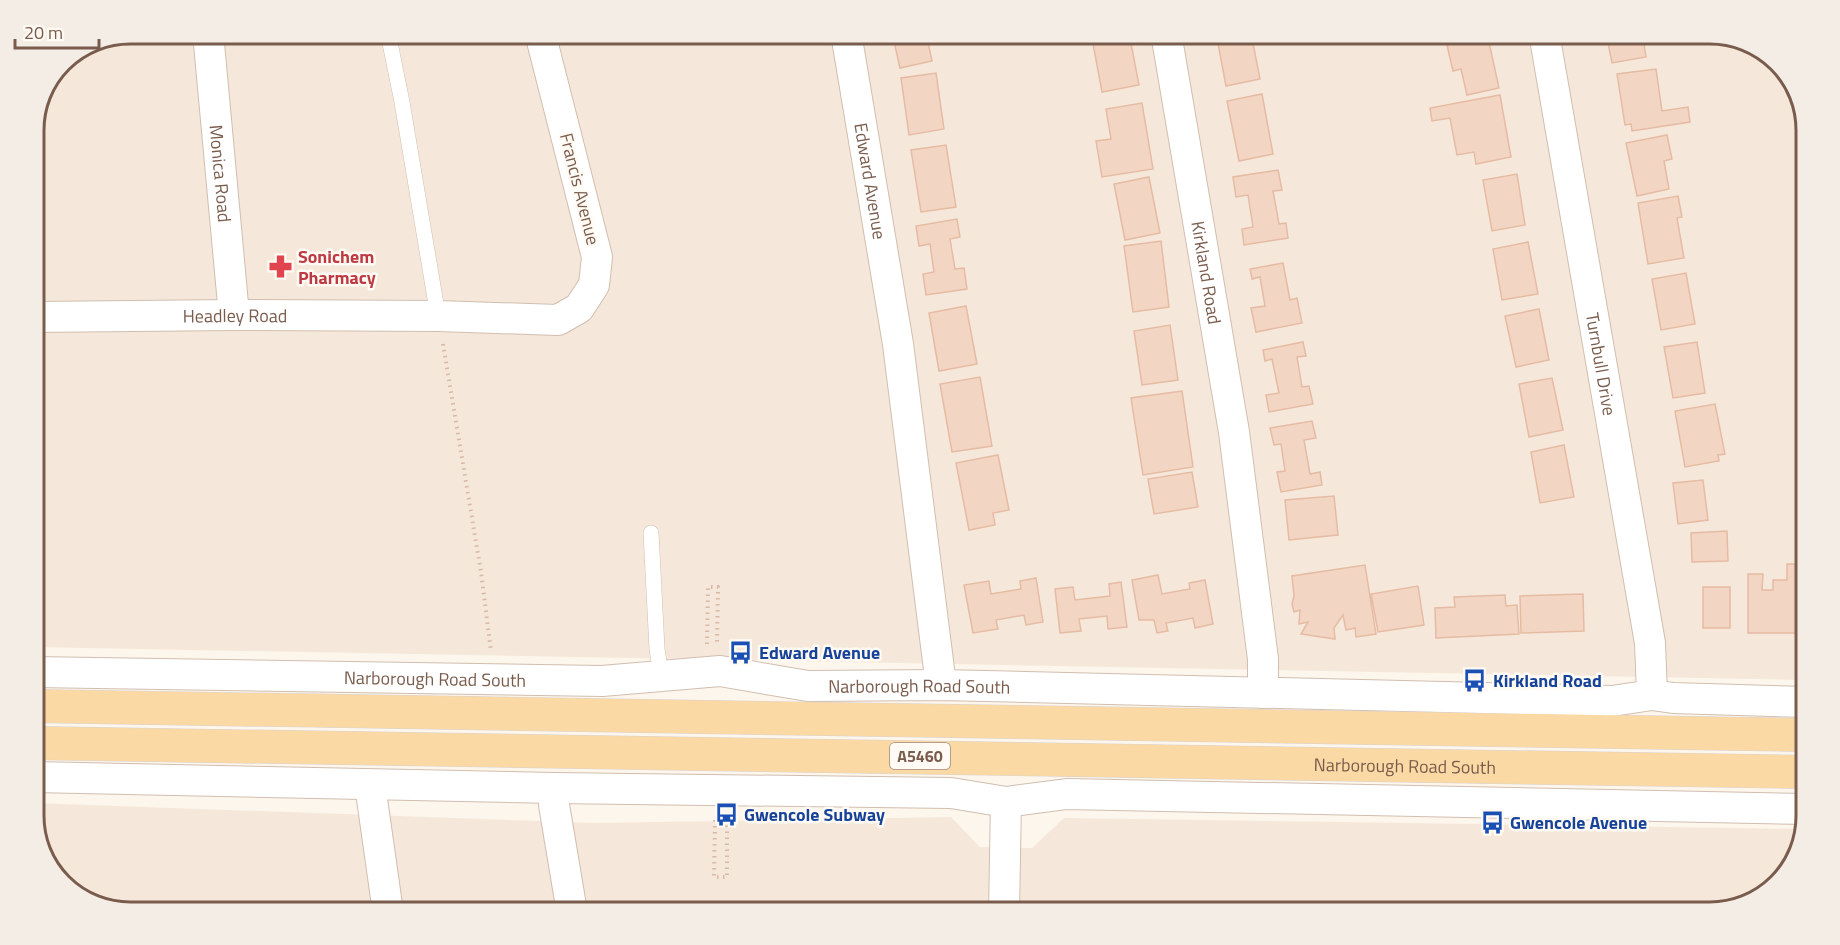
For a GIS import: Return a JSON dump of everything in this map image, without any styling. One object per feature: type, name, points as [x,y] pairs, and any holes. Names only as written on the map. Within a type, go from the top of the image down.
[{"type":"main road","name":"Narborough Road South","points":[[44,706],[1796,735]]},
{"type":"main road","name":"Narborough Road South","points":[[44,743],[1796,772]]},
{"type":"street","name":"Monica Road","points":[[209,44],[234,315]]},
{"type":"street","name":"Francis Avenue","points":[[438,316],[558,320],[579,308],[594,285],[597,257],[543,44]]},
{"type":"street","name":"Edward Avenue","points":[[848,44],[898,344],[941,685]]},
{"type":"street","name":"Kirkland Road","points":[[1168,44],[1234,432],[1263,659],[1263,693]]},
{"type":"street","name":"Turnbull Drive","points":[[1546,44],[1650,643],[1652,694]]},
{"type":"street","name":"Headley Road","points":[[44,317],[438,316]]},
{"type":"street","name":"Narborough Road South","points":[[44,672],[602,681],[720,672],[808,686],[941,685],[1612,701],[1652,694],[1673,699],[1796,702]]},
{"type":"street","name":"Narborough Road South","points":[[44,777],[554,788],[951,793],[1006,802],[1067,794],[1796,809]]},
{"type":"street","points":[[370,784],[387,902]]},
{"type":"street","points":[[554,788],[554,805],[570,902]]},
{"type":"street","points":[[1004,902],[1006,802]]},
{"type":"lane","points":[[390,44],[438,316]]},
{"type":"lane","points":[[651,532],[657,649],[661,675]]},
{"type":"path","points":[[438,316],[481,572],[494,680]]},
{"type":"path","points":[[707,646],[708,587],[718,587],[717,645]]},
{"type":"path","points":[[715,817],[714,876],[726,877],[727,818]]},
{"type":"shaded area","points":[[118,44],[1722,44],[1733,46],[1749,52],[1775,73],[1788,91],[1795,113],[1796,680],[44,647],[44,124],[46,107],[61,77],[73,65],[86,55]]},
{"type":"shaded area","points":[[44,803],[595,823],[951,817],[980,847],[1032,848],[1064,818],[1796,829],[1788,854],[1767,880],[1749,893],[1711,902],[129,902],[91,893],[65,872],[52,854],[48,843],[45,832]]},
{"type":"building","points":[[895,44],[928,44],[932,61],[900,68]]},
{"type":"building","points":[[1093,44],[1131,44],[1139,85],[1102,92]]},
{"type":"building","points":[[1218,44],[1253,44],[1260,79],[1226,86]]},
{"type":"building","points":[[1489,44],[1499,88],[1467,95],[1461,69],[1453,71],[1447,45]]},
{"type":"building","points":[[1608,44],[1644,44],[1646,57],[1612,63]]},
{"type":"building","points":[[1656,69],[1662,111],[1688,107],[1690,122],[1632,131],[1631,124],[1625,125],[1617,74]]},
{"type":"building","points":[[936,73],[944,129],[909,135],[901,78]]},
{"type":"building","points":[[1262,94],[1273,154],[1239,161],[1227,101]]},
{"type":"building","points":[[1500,95],[1511,157],[1476,164],[1474,152],[1457,155],[1450,118],[1432,121],[1430,108]]},
{"type":"building","points":[[1142,103],[1153,169],[1102,177],[1096,141],[1111,139],[1106,109]]},
{"type":"building","points":[[1667,135],[1672,159],[1664,161],[1669,189],[1637,196],[1626,143]]},
{"type":"building","points":[[946,145],[956,207],[921,212],[911,150]]},
{"type":"building","points":[[1278,170],[1282,190],[1273,191],[1279,224],[1286,223],[1288,238],[1244,245],[1242,229],[1253,227],[1248,195],[1236,197],[1233,177]]},
{"type":"building","points":[[1517,174],[1525,225],[1492,231],[1483,180]]},
{"type":"building","points":[[1149,177],[1160,233],[1125,240],[1114,184]]},
{"type":"building","points":[[1678,196],[1682,217],[1677,218],[1684,258],[1648,264],[1638,203]]},
{"type":"building","points":[[957,219],[960,237],[950,239],[955,269],[964,268],[967,289],[926,295],[923,274],[934,272],[930,244],[919,246],[916,226]]},
{"type":"building","points":[[1161,241],[1169,307],[1133,312],[1124,246]]},
{"type":"building","points":[[1528,242],[1538,294],[1502,300],[1493,249]]},
{"type":"building","points":[[1283,263],[1290,300],[1297,298],[1302,323],[1256,332],[1251,308],[1265,306],[1260,277],[1252,279],[1250,269]]},
{"type":"building","points":[[1686,273],[1695,324],[1661,330],[1652,279]]},
{"type":"building","points":[[966,306],[977,364],[939,371],[929,313]]},
{"type":"building","points":[[1539,309],[1549,360],[1516,367],[1505,316]]},
{"type":"building","points":[[1170,325],[1178,380],[1142,385],[1134,331]]},
{"type":"building","points":[[1303,342],[1306,356],[1297,357],[1302,387],[1309,386],[1313,404],[1269,412],[1266,395],[1279,393],[1272,359],[1265,361],[1263,350]]},
{"type":"building","points":[[1697,342],[1705,393],[1673,398],[1664,347]]},
{"type":"building","points":[[980,377],[992,446],[952,452],[940,384]]},
{"type":"building","points":[[1552,378],[1563,430],[1529,437],[1519,384]]},
{"type":"building","points":[[1182,391],[1193,467],[1143,475],[1131,398]]},
{"type":"building","points":[[1715,404],[1725,454],[1718,455],[1719,461],[1685,467],[1675,411]]},
{"type":"building","points":[[1312,421],[1316,438],[1304,440],[1310,474],[1320,472],[1322,485],[1281,492],[1277,472],[1285,471],[1281,444],[1274,445],[1270,428]]},
{"type":"building","points":[[1564,445],[1574,497],[1540,503],[1531,452]]},
{"type":"building","points":[[998,455],[1009,510],[993,513],[995,525],[969,530],[956,463]]},
{"type":"building","points":[[1192,472],[1198,507],[1154,514],[1148,479]]},
{"type":"building","points":[[1703,480],[1708,520],[1678,524],[1673,483]]},
{"type":"building","points":[[1334,496],[1338,535],[1289,540],[1285,500]]},
{"type":"building","points":[[1727,531],[1728,561],[1692,562],[1691,533]]},
{"type":"building","points":[[1787,564],[1796,564],[1796,633],[1748,633],[1748,574],[1763,574],[1762,590],[1773,590],[1773,580],[1787,580]]},
{"type":"building","points":[[1365,565],[1376,634],[1356,637],[1355,628],[1346,630],[1343,615],[1334,628],[1335,639],[1301,634],[1308,622],[1299,624],[1300,610],[1294,612],[1292,576]]},
{"type":"building","points":[[1158,575],[1162,594],[1190,589],[1189,583],[1205,580],[1213,624],[1195,628],[1193,618],[1166,623],[1168,631],[1157,633],[1154,620],[1139,620],[1132,580]]},
{"type":"building","points":[[1036,578],[1043,622],[1026,625],[1024,615],[996,620],[998,629],[973,633],[964,585],[989,581],[991,594],[1021,589],[1020,581]]},
{"type":"building","points":[[1121,582],[1127,627],[1108,629],[1107,616],[1079,619],[1081,631],[1060,633],[1055,589],[1073,587],[1075,600],[1110,596],[1109,584]]},
{"type":"building","points":[[1418,586],[1424,625],[1378,632],[1371,594]]},
{"type":"building","points":[[1703,587],[1730,587],[1730,628],[1703,628]]},
{"type":"building","points":[[1583,594],[1584,631],[1521,633],[1520,596]]},
{"type":"building","points":[[1505,595],[1506,606],[1517,605],[1519,634],[1436,638],[1435,608],[1455,607],[1454,597]]},
{"type":"place","name":"Sonichem Pharmacy","points":[[280,266]]},
{"type":"place","name":"Edward Avenue","points":[[741,652]]},
{"type":"place","name":"Kirkland Road","points":[[1475,680]]},
{"type":"place","name":"Gwencole Subway","points":[[726,814]]},
{"type":"place","name":"Gwencole Avenue","points":[[1492,822]]}]
